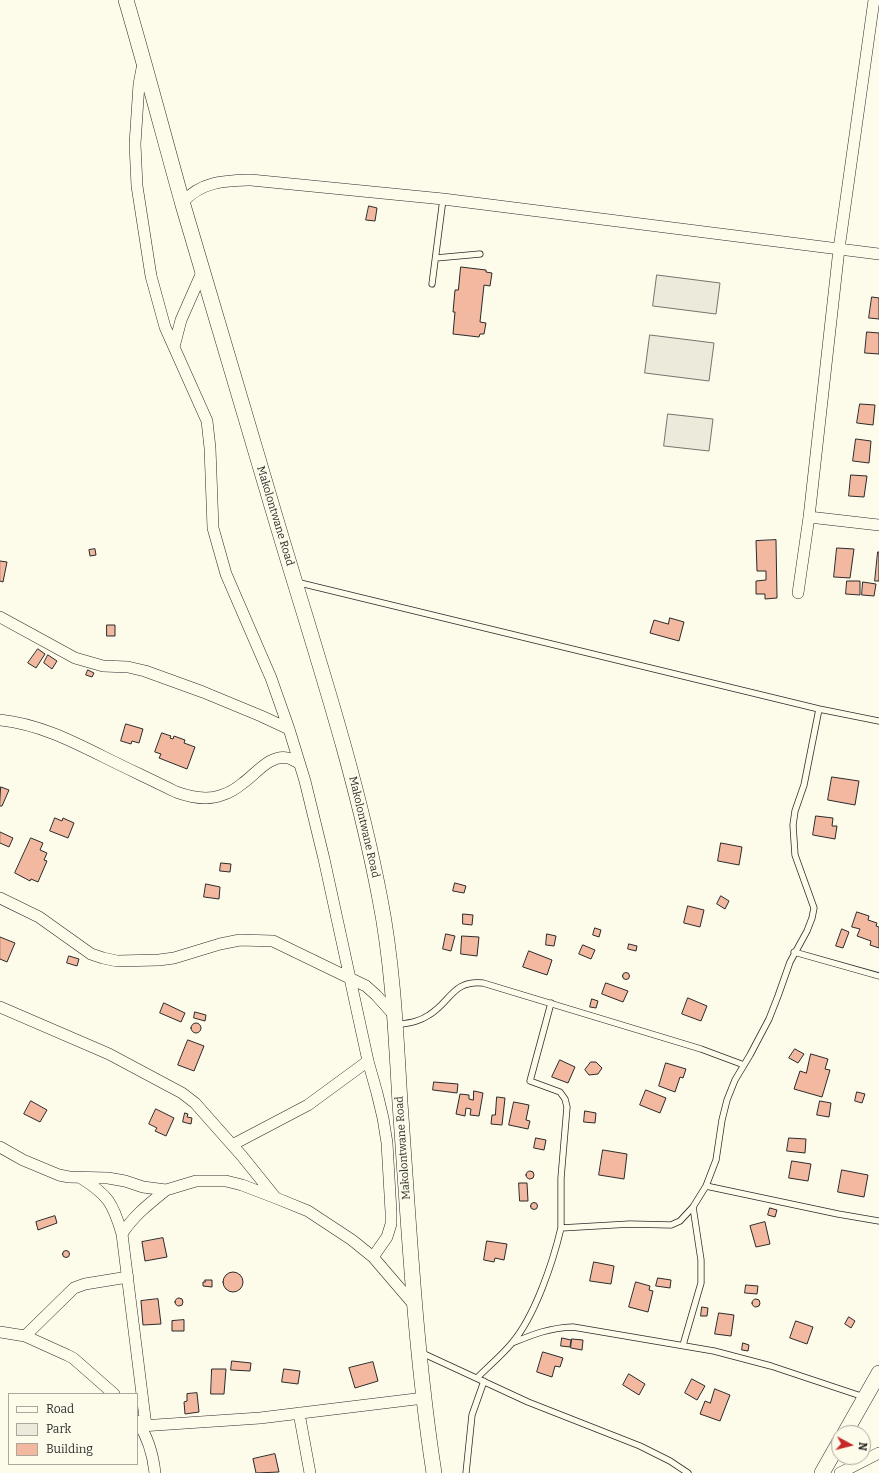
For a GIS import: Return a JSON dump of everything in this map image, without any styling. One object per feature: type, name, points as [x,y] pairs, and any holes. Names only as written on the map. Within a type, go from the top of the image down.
[{"type":"main road","name":"Makolontwane Road","points":[[126,0],[202,270],[346,753],[367,834],[381,903],[390,966],[415,1306],[424,1398],[434,1473]]},
{"type":"main road","points":[[850,1425],[879,1373]]},
{"type":"main road","points":[[822,1473],[831,1457]]},
{"type":"street","points":[[798,593],[809,517],[839,249],[874,0]]},
{"type":"street","points":[[144,60],[139,84],[135,144],[137,186],[151,276],[165,327],[207,421],[210,435],[211,455],[212,528],[226,574],[270,678],[289,729],[299,763],[322,851],[368,1062],[383,1118],[391,1224],[386,1237],[373,1257]]},
{"type":"street","points":[[183,202],[193,191],[199,188],[222,182],[251,180],[442,199],[879,254]]},
{"type":"street","points":[[174,347],[181,320],[202,270]]},
{"type":"street","points":[[809,517],[879,525]]},
{"type":"street","points":[[0,617],[75,658],[102,666],[128,667],[145,671],[203,692],[289,729]]},
{"type":"street","points":[[0,720],[29,725],[67,739],[187,796],[211,798],[222,796],[243,783],[269,762],[276,759],[288,758],[299,763]]},
{"type":"street","points":[[0,898],[39,918],[91,954],[117,961],[174,958],[220,944],[240,940],[273,941],[366,986],[376,995],[394,1021]]},
{"type":"street","points":[[0,1007],[109,1054],[182,1093],[195,1103],[276,1198]]},
{"type":"street","points":[[232,1145],[308,1105],[368,1062]]},
{"type":"street","points":[[0,1147],[23,1160],[59,1175],[81,1178],[108,1178],[125,1181],[143,1187],[166,1190]]},
{"type":"street","points":[[81,1178],[98,1189],[107,1198],[115,1210],[122,1234],[128,1277],[141,1424],[146,1434],[155,1473]]},
{"type":"street","points":[[122,1234],[133,1218],[166,1190],[196,1181],[210,1180],[242,1185],[308,1210],[331,1225],[373,1257],[415,1306]]},
{"type":"street","points":[[391,1212],[409,1233]]},
{"type":"street","points":[[25,1336],[74,1288],[85,1284],[128,1277]]},
{"type":"street","points":[[0,1332],[25,1336],[73,1358],[113,1393]]},
{"type":"street","points":[[141,1424],[260,1418],[424,1398]]},
{"type":"street","points":[[299,1413],[310,1473]]},
{"type":"street","points":[[840,1473],[879,1452]]},
{"type":"lane","points":[[432,284],[442,199]]},
{"type":"lane","points":[[436,258],[480,254]]},
{"type":"lane","points":[[294,581],[819,709],[879,721]]},
{"type":"lane","points":[[560,1228],[630,1224],[671,1225],[680,1221],[693,1207],[706,1186],[716,1160],[722,1120],[727,1100],[735,1080],[769,1019],[794,952],[807,931],[812,918],[814,908],[795,855],[792,825],[804,785],[819,709]]},
{"type":"lane","points":[[794,952],[879,976]]},
{"type":"lane","points":[[394,1021],[417,1021],[428,1016],[437,1009],[463,984],[472,982],[482,983],[702,1049],[744,1065]]},
{"type":"lane","points":[[478,1378],[512,1343],[523,1329],[535,1304],[556,1247],[560,1228],[561,1178],[567,1107],[565,1099],[560,1092],[530,1081],[551,1003]]},
{"type":"lane","points":[[706,1186],[831,1213],[879,1220]]},
{"type":"lane","points":[[683,1345],[701,1283],[701,1260],[693,1207]]},
{"type":"lane","points":[[512,1343],[546,1330],[573,1327],[714,1351],[771,1366],[865,1398]]},
{"type":"lane","points":[[419,1352],[528,1402],[640,1446],[670,1461],[688,1473]]},
{"type":"lane","points":[[466,1473],[472,1414],[484,1381]]},
{"type":"green space","points":[[657,275],[720,283],[716,314],[653,306]]},
{"type":"green space","points":[[650,335],[714,343],[709,381],[645,373]]},
{"type":"green space","points":[[668,414],[713,419],[709,451],[664,446]]},
{"type":"building","points":[[369,206],[377,208],[375,221],[366,220]]},
{"type":"building","points":[[461,267],[486,270],[486,272],[492,273],[490,286],[484,285],[480,322],[486,323],[484,334],[480,334],[479,337],[453,334],[455,290],[458,290]]},
{"type":"building","points":[[872,297],[879,298],[879,319],[869,318]]},
{"type":"building","points":[[867,332],[879,333],[879,354],[865,353]]},
{"type":"building","points":[[860,404],[875,405],[873,425],[857,423]]},
{"type":"building","points":[[856,439],[871,441],[869,463],[853,461]]},
{"type":"building","points":[[851,475],[867,476],[864,497],[849,496]]},
{"type":"building","points":[[776,540],[777,598],[765,599],[765,594],[756,594],[756,581],[766,580],[766,571],[757,571],[756,541]]},
{"type":"building","points":[[837,548],[854,549],[850,578],[834,577]]},
{"type":"building","points":[[95,549],[96,555],[90,556],[89,550]]},
{"type":"building","points":[[878,552],[879,581],[875,581]]},
{"type":"building","points":[[0,561],[7,562],[3,582],[0,581]]},
{"type":"building","points":[[847,581],[860,581],[860,595],[846,594]]},
{"type":"building","points":[[863,582],[876,584],[874,596],[862,595]]},
{"type":"building","points":[[670,618],[684,622],[679,641],[650,633],[654,620],[668,624]]},
{"type":"building","points":[[107,625],[115,625],[115,636],[107,636]]},
{"type":"building","points":[[38,649],[45,654],[36,668],[28,663]]},
{"type":"building","points":[[48,655],[57,661],[52,669],[44,663]]},
{"type":"building","points":[[88,670],[94,673],[92,677],[86,675]]},
{"type":"building","points":[[126,724],[143,729],[139,743],[132,741],[131,744],[121,741]]},
{"type":"building","points":[[162,733],[171,736],[170,738],[173,739],[174,736],[185,740],[184,743],[195,747],[187,769],[159,758],[161,754],[155,752]]},
{"type":"building","points":[[832,777],[859,781],[855,805],[828,800]]},
{"type":"building","points":[[1,787],[9,790],[2,806],[0,806]]},
{"type":"building","points":[[816,816],[833,818],[832,826],[837,826],[835,839],[813,835]]},
{"type":"building","points":[[55,818],[62,821],[63,818],[74,823],[68,838],[50,831]]},
{"type":"building","points":[[0,832],[13,838],[9,847],[0,843]]},
{"type":"building","points":[[31,838],[43,843],[40,850],[47,853],[44,860],[47,861],[38,882],[31,879],[30,881],[15,873]]},
{"type":"building","points":[[721,843],[742,847],[739,865],[718,861]]},
{"type":"building","points":[[221,863],[231,864],[230,872],[220,871]]},
{"type":"building","points":[[455,883],[466,886],[464,893],[453,891]]},
{"type":"building","points":[[206,884],[220,887],[219,899],[204,897]]},
{"type":"building","points":[[721,896],[729,901],[725,909],[717,904]]},
{"type":"building","points":[[688,906],[704,910],[700,927],[684,923]]},
{"type":"building","points":[[857,912],[869,916],[868,920],[877,923],[876,926],[879,927],[879,948],[870,945],[871,941],[857,936],[860,929],[852,927]]},
{"type":"building","points":[[463,914],[473,915],[472,925],[463,924]]},
{"type":"building","points":[[595,928],[601,930],[599,937],[593,935]]},
{"type":"building","points":[[842,929],[849,932],[843,948],[836,946]]},
{"type":"building","points":[[446,934],[455,936],[451,951],[443,949]]},
{"type":"building","points":[[547,934],[556,936],[554,946],[546,945]]},
{"type":"building","points":[[462,936],[479,937],[477,956],[461,954]]},
{"type":"building","points":[[0,937],[15,943],[7,962],[0,959]]},
{"type":"building","points":[[629,944],[637,946],[636,951],[628,949]]},
{"type":"building","points":[[583,945],[595,950],[591,959],[579,954]]},
{"type":"building","points":[[529,951],[552,960],[547,975],[523,967]]},
{"type":"building","points":[[69,956],[79,959],[77,966],[67,963]]},
{"type":"building","points":[[626,973],[629,976],[626,979],[623,976]]},
{"type":"building","points":[[606,983],[628,991],[623,1002],[602,994]]},
{"type":"building","points":[[688,998],[707,1006],[701,1021],[682,1014]]},
{"type":"building","points":[[592,999],[598,1001],[596,1008],[590,1007]]},
{"type":"building","points":[[164,1003],[185,1013],[181,1022],[160,1013]]},
{"type":"building","points":[[195,1012],[206,1015],[205,1021],[194,1018]]},
{"type":"building","points":[[194,1023],[198,1023],[200,1024],[200,1032],[194,1033],[191,1030],[191,1026]]},
{"type":"building","points":[[188,1040],[204,1046],[194,1071],[178,1065]]},
{"type":"building","points":[[795,1049],[804,1054],[798,1063],[789,1058]]},
{"type":"building","points":[[811,1054],[828,1059],[825,1069],[830,1070],[822,1097],[794,1089],[800,1071],[806,1073]]},
{"type":"building","points":[[560,1060],[575,1067],[568,1083],[552,1077]]},
{"type":"building","points":[[591,1062],[596,1062],[602,1068],[598,1074],[589,1075],[585,1070]]},
{"type":"building","points":[[666,1063],[686,1069],[683,1078],[680,1077],[675,1092],[659,1086]]},
{"type":"building","points":[[434,1082],[458,1084],[457,1093],[433,1090]]},
{"type":"building","points":[[646,1090],[666,1098],[660,1113],[640,1105]]},
{"type":"building","points":[[474,1091],[483,1093],[479,1116],[470,1115],[471,1109],[466,1108],[465,1116],[456,1114],[460,1094],[469,1095],[469,1099],[473,1100]]},
{"type":"building","points":[[857,1092],[865,1094],[862,1103],[855,1101]]},
{"type":"building","points":[[497,1097],[505,1098],[502,1125],[491,1124],[492,1115],[495,1115]]},
{"type":"building","points":[[31,1101],[47,1110],[40,1122],[24,1114]]},
{"type":"building","points":[[820,1101],[831,1103],[829,1117],[817,1115]]},
{"type":"building","points":[[514,1102],[529,1105],[526,1120],[530,1121],[528,1129],[509,1125]]},
{"type":"building","points":[[156,1109],[174,1118],[166,1136],[155,1131],[157,1128],[149,1124]]},
{"type":"building","points":[[585,1111],[596,1113],[595,1123],[584,1122]]},
{"type":"building","points":[[185,1113],[188,1114],[187,1117],[192,1118],[191,1124],[183,1122]]},
{"type":"building","points":[[536,1138],[546,1140],[544,1150],[534,1148]]},
{"type":"building","points":[[789,1138],[806,1139],[805,1153],[787,1151]]},
{"type":"building","points":[[603,1150],[627,1154],[624,1179],[599,1175]]},
{"type":"building","points":[[792,1161],[811,1164],[808,1181],[789,1178]]},
{"type":"building","points":[[842,1170],[868,1175],[864,1197],[838,1192]]},
{"type":"building","points":[[528,1171],[532,1171],[534,1175],[532,1179],[528,1179],[526,1177],[526,1173]]},
{"type":"building","points":[[519,1183],[527,1183],[528,1201],[520,1201]]},
{"type":"building","points":[[534,1202],[537,1203],[537,1209],[534,1210],[531,1209],[530,1206],[531,1203]]},
{"type":"building","points":[[770,1208],[777,1210],[775,1217],[768,1215]]},
{"type":"building","points":[[55,1216],[57,1223],[38,1230],[36,1222]]},
{"type":"building","points":[[765,1222],[770,1244],[756,1247],[750,1226]]},
{"type":"building","points":[[163,1238],[167,1257],[145,1261],[142,1242]]},
{"type":"building","points":[[487,1241],[507,1244],[504,1260],[495,1258],[494,1262],[484,1260]]},
{"type":"building","points":[[66,1251],[69,1254],[66,1257],[63,1254]]},
{"type":"building","points":[[594,1262],[614,1266],[611,1284],[590,1281]]},
{"type":"building","points":[[233,1272],[240,1275],[243,1282],[240,1289],[233,1292],[226,1289],[223,1282],[226,1275]]},
{"type":"building","points":[[658,1278],[671,1280],[670,1288],[656,1286]]},
{"type":"building","points":[[205,1280],[212,1280],[212,1287],[203,1286],[203,1282],[205,1282]]},
{"type":"building","points":[[636,1282],[650,1286],[649,1290],[653,1291],[648,1312],[629,1307]]},
{"type":"building","points":[[746,1285],[758,1286],[757,1294],[745,1293]]},
{"type":"building","points":[[177,1298],[181,1298],[183,1302],[181,1306],[177,1306],[175,1304],[175,1300]]},
{"type":"building","points":[[158,1299],[161,1324],[143,1325],[141,1301]]},
{"type":"building","points":[[754,1299],[758,1299],[760,1303],[758,1307],[754,1307],[752,1305],[752,1301]]},
{"type":"building","points":[[702,1307],[708,1308],[707,1316],[701,1316]]},
{"type":"building","points":[[719,1313],[734,1315],[731,1336],[715,1334]]},
{"type":"building","points":[[849,1317],[855,1321],[851,1328],[845,1324]]},
{"type":"building","points":[[184,1320],[184,1331],[172,1331],[172,1321]]},
{"type":"building","points":[[796,1321],[813,1327],[807,1344],[790,1338]]},
{"type":"building","points":[[562,1338],[571,1340],[570,1347],[561,1346]]},
{"type":"building","points":[[572,1339],[583,1340],[582,1350],[571,1348]]},
{"type":"building","points":[[743,1343],[749,1345],[748,1351],[742,1350]]},
{"type":"building","points":[[543,1352],[563,1358],[560,1367],[555,1366],[552,1377],[537,1372]]},
{"type":"building","points":[[232,1361],[251,1363],[250,1371],[231,1370]]},
{"type":"building","points":[[373,1362],[378,1381],[355,1388],[349,1368]]},
{"type":"building","points":[[212,1369],[226,1369],[224,1394],[211,1394]]},
{"type":"building","points":[[284,1369],[300,1371],[298,1384],[282,1382]]},
{"type":"building","points":[[629,1374],[645,1384],[639,1395],[623,1385]]},
{"type":"building","points":[[692,1379],[705,1386],[697,1400],[685,1393]]},
{"type":"building","points":[[715,1389],[730,1395],[720,1421],[700,1414],[705,1401],[710,1403]]},
{"type":"building","points":[[197,1393],[199,1412],[185,1414],[184,1402],[187,1401],[187,1394]]},
{"type":"building","points":[[275,1454],[279,1472],[256,1473],[253,1459]]}]
